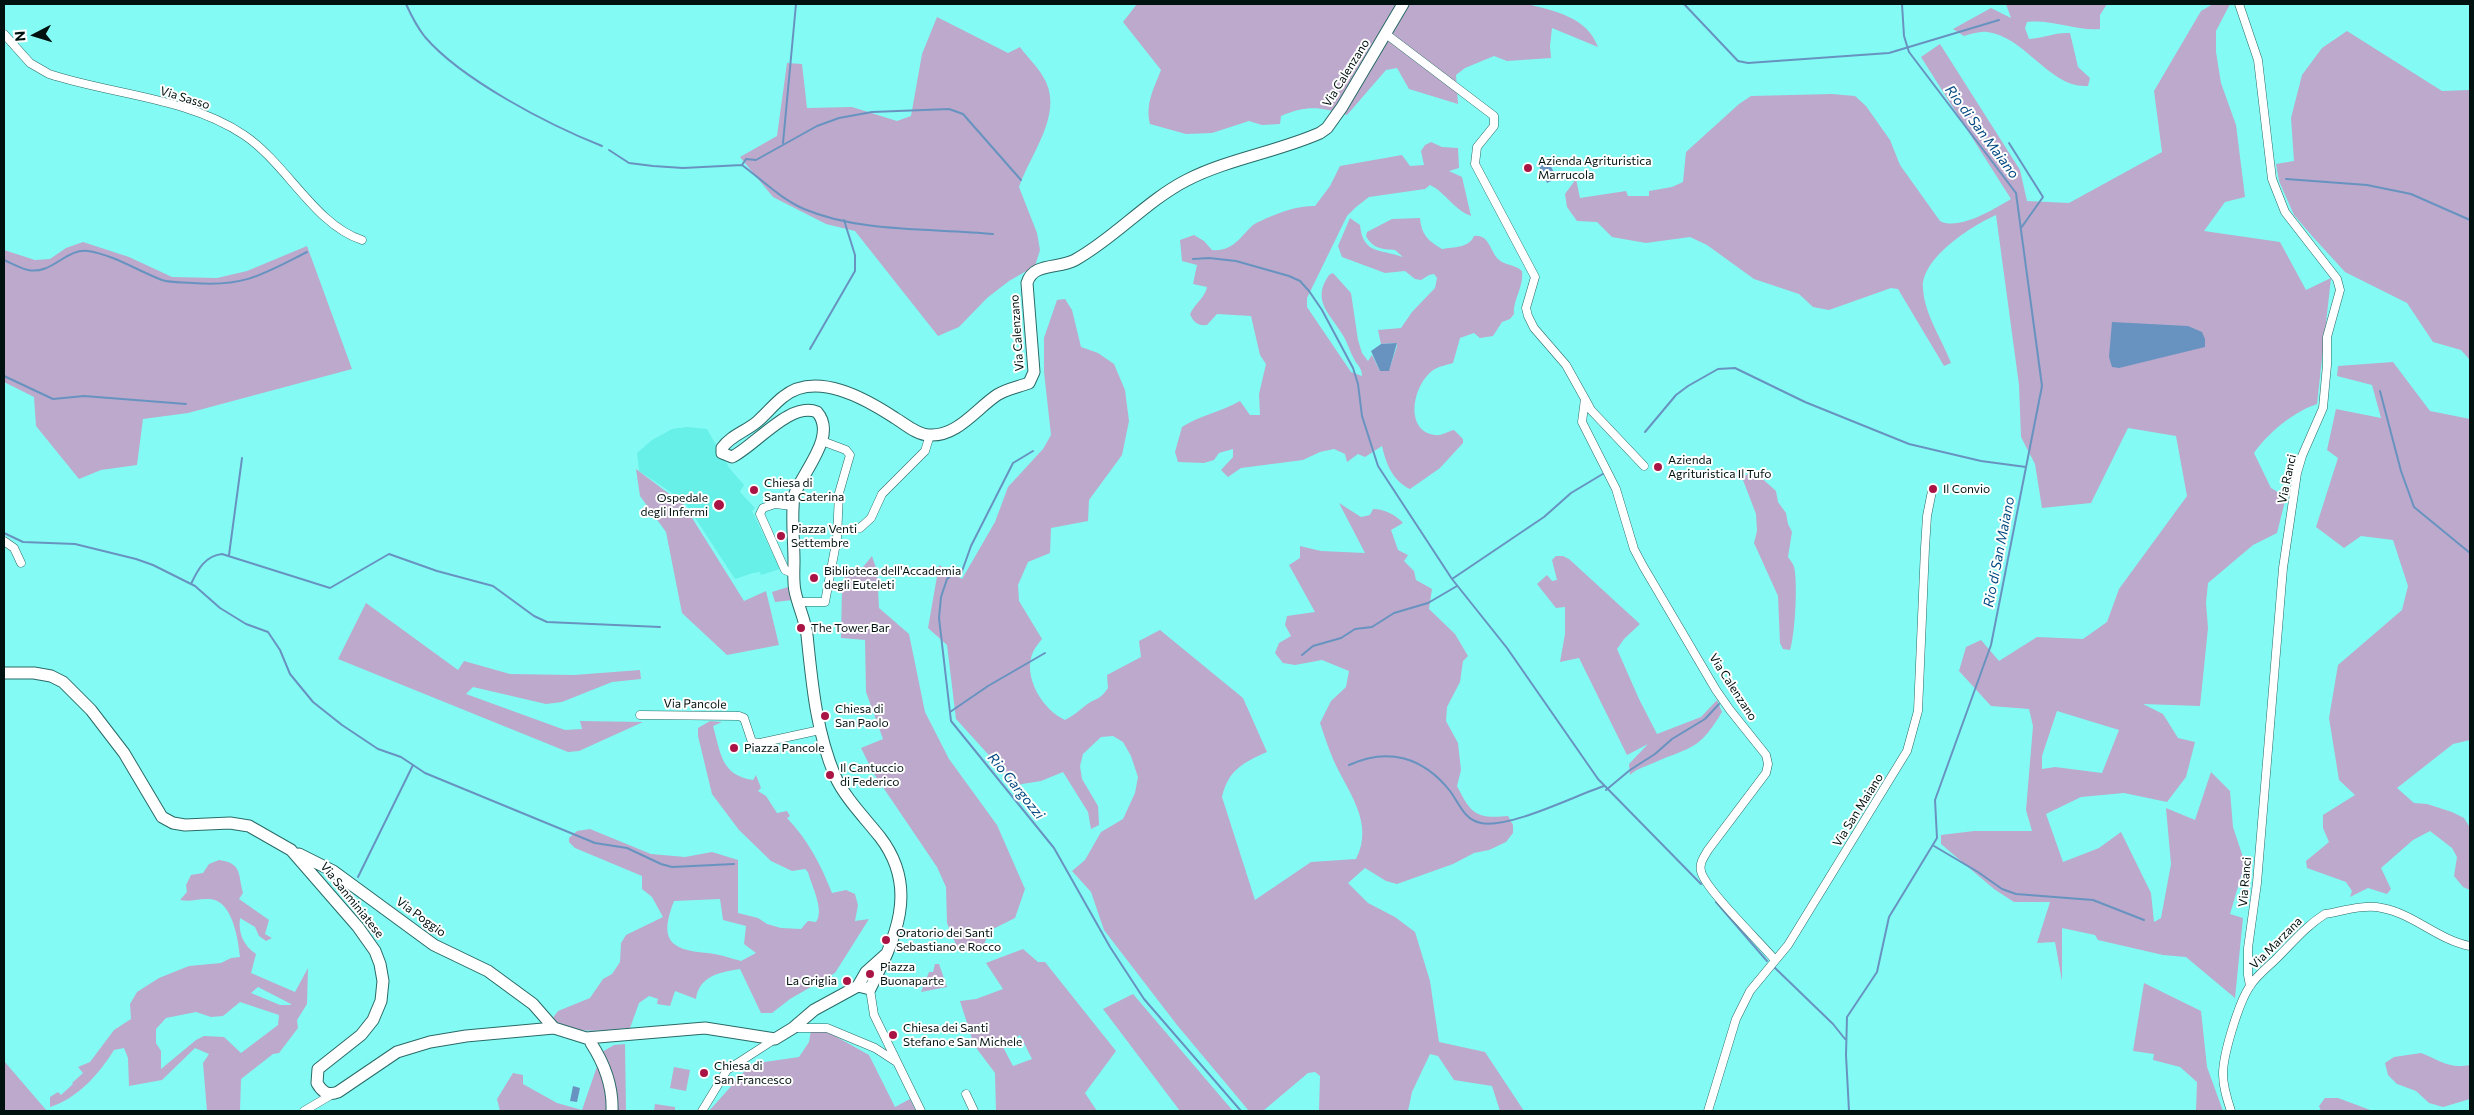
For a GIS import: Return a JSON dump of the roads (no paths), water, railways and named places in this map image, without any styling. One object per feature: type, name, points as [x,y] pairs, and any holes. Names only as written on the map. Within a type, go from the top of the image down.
[{"type":"street","name":"Via Calenzano","points":[[930,435],[955,428],[999,394],[1028,383],[1033,378],[1027,283],[1032,273],[1040,269],[1065,265],[1082,256],[1163,195],[1188,179],[1320,133],[1327,128],[1342,107],[1404,4]]},
{"type":"street","name":"Via Ranci","points":[[2240,4],[2258,60],[2272,179],[2285,212],[2337,279],[2340,290],[2327,337],[2327,365],[2322,408],[2297,473],[2283,568],[2257,882],[2248,948],[2250,986]]},
{"type":"street","name":"Via Sasso","points":[[4,34],[30,63],[49,74],[204,114],[245,135],[278,164],[331,223],[349,236],[362,240]]},
{"type":"street","name":"Via Calenzano","points":[[1386,34],[1494,116],[1494,126],[1477,147],[1475,157],[1476,170],[1535,277],[1526,308],[1528,316],[1534,328],[1566,364],[1591,410],[1644,466]]},
{"type":"street","points":[[860,528],[871,518],[882,494],[925,451],[930,435],[918,432],[874,404],[854,395],[818,386],[807,386],[783,396],[757,422],[726,442],[722,454],[726,457],[732,457],[739,454],[790,415],[805,409],[817,412],[823,422],[822,441],[798,484],[793,506],[794,591],[799,602],[807,635],[809,671],[820,730],[836,777],[883,842],[900,884],[901,912],[896,934],[870,990],[874,1015],[921,1111]]},
{"type":"street","name":"Via Calenzano","points":[[1585,399],[1582,422],[1616,489],[1634,549],[1721,696],[1766,755],[1768,764],[1766,773],[1708,850],[1702,861],[1701,871],[1709,888],[1775,960]]},
{"type":"street","points":[[799,602],[825,602],[837,538],[839,493],[850,455],[846,450],[822,441]]},
{"type":"street","name":"Via San Maiano","points":[[1708,1111],[1736,1020],[1750,991],[1788,945],[1908,751],[1918,711],[1924,548],[1932,491]]},
{"type":"street","points":[[793,506],[775,504],[763,508],[760,514],[785,570],[794,574]]},
{"type":"street","points":[[4,540],[14,548],[21,563]]},
{"type":"street","name":"Via Sanminiatese","points":[[4,673],[27,672],[57,679],[69,686],[91,710],[124,753],[162,817],[173,823],[185,825],[230,823],[249,826],[292,850],[358,927],[375,951],[382,972],[382,992],[373,1020],[354,1042],[318,1068],[317,1083],[320,1089],[331,1095]]},
{"type":"street","name":"Via Pancole","points":[[640,715],[739,716],[744,718],[752,742],[760,743],[820,730]]},
{"type":"street","name":"Via Poggio","points":[[292,850],[333,871],[434,945],[488,971],[533,1004],[554,1028]]},
{"type":"street","name":"Via Marzana","points":[[2231,1111],[2225,1095],[2224,1067],[2238,1012],[2250,986],[2301,931],[2325,914],[2369,907],[2382,908],[2401,914],[2437,934],[2470,946]]},
{"type":"street","points":[[702,1111],[727,1070],[793,1028],[814,1010],[858,986],[866,972],[885,955]]},
{"type":"street","points":[[858,986],[870,990]]},
{"type":"street","points":[[304,1111],[349,1085],[378,1062],[396,1052],[430,1042],[466,1036],[554,1028],[590,1039],[705,1028],[775,1039]]},
{"type":"street","points":[[793,1028],[827,1028],[875,1048],[897,1062]]},
{"type":"street","points":[[590,1039],[602,1059],[608,1081],[612,1111]]},
{"type":"street","points":[[966,1094],[974,1111]]},
{"type":"water","points":[[1548,161],[1557,178],[1547,183],[1539,166]]},
{"type":"water","points":[[2112,322],[2188,326],[2202,332],[2205,339],[2205,347],[2119,368],[2112,367],[2109,357]]},
{"type":"water","points":[[1397,343],[1389,371],[1380,371],[1371,351],[1381,344]]},
{"type":"water","points":[[573,1086],[580,1088],[577,1102],[570,1101]]},
{"type":"waterway","points":[[406,4],[414,21],[425,37],[441,53],[483,85],[532,114],[602,146]]},
{"type":"waterway","points":[[783,143],[796,4]]},
{"type":"waterway","points":[[1684,4],[1738,61],[1748,63],[1889,53],[1999,20]]},
{"type":"waterway","name":"Rio di San Maiano","points":[[1849,1111],[1846,1055],[1847,1017],[1877,972],[1889,917],[1937,838],[1935,800],[1991,645],[2042,386],[2016,193],[1909,52],[1904,36],[1902,4]]},
{"type":"waterway","points":[[609,150],[629,163],[653,166],[683,168],[742,165],[746,159],[756,160],[817,126],[839,118],[872,112],[949,109],[963,114],[1021,180]]},
{"type":"waterway","points":[[2009,143],[2043,197],[2021,228]]},
{"type":"waterway","points":[[742,165],[787,200],[826,217],[873,226],[993,234]]},
{"type":"waterway","points":[[2286,179],[2367,185],[2411,194],[2470,220]]},
{"type":"waterway","points":[[810,349],[855,271],[855,255],[844,220]]},
{"type":"waterway","points":[[4,260],[28,270],[37,270],[44,269],[73,253],[88,251],[117,260],[162,280],[211,284],[252,278],[307,252]]},
{"type":"waterway","points":[[1193,259],[1209,258],[1236,261],[1289,276],[1300,281],[1309,291],[1322,310],[1353,368],[1358,384],[1362,416],[1378,466],[1452,579],[1507,648],[1598,779],[1701,884]]},
{"type":"waterway","points":[[1645,432],[1676,395],[1688,386],[1718,369],[1735,368],[1805,402],[1909,444],[1981,461],[2026,467]]},
{"type":"waterway","points":[[4,376],[53,399],[84,396],[186,404]]},
{"type":"waterway","points":[[2380,391],[2401,471],[2414,507],[2470,553]]},
{"type":"waterway","name":"Rio Gargozzi","points":[[1033,451],[1013,463],[971,546],[961,574],[952,575],[947,579],[941,597],[939,618],[951,721],[1054,848],[1110,947],[1144,999],[1241,1111]]},
{"type":"waterway","points":[[229,555],[242,458]]},
{"type":"waterway","points":[[1452,579],[1544,517],[1571,493],[1606,472]]},
{"type":"waterway","points":[[4,533],[23,542],[75,544],[136,559],[153,565],[195,586],[220,608],[246,624],[268,632],[280,650],[290,674],[313,702],[342,725],[378,749],[401,757],[425,773],[595,843],[627,848],[661,864],[672,867],[734,864]]},
{"type":"waterway","points":[[191,584],[199,568],[207,560],[222,554],[330,588],[389,554],[437,571],[493,586],[534,616],[547,622],[660,627]]},
{"type":"waterway","points":[[1302,655],[1313,646],[1341,638],[1355,629],[1372,627],[1394,613],[1428,603],[1457,586]]},
{"type":"waterway","points":[[950,712],[988,686],[1045,653]]},
{"type":"waterway","points":[[1606,790],[1672,739],[1705,719],[1719,704]]},
{"type":"waterway","points":[[1349,765],[1363,760],[1391,756],[1416,763],[1440,779],[1466,815],[1475,821],[1493,824],[1524,817],[1604,786]]},
{"type":"waterway","points":[[358,877],[413,765]]},
{"type":"waterway","points":[[1934,846],[1978,872],[2002,889],[2016,894],[2093,900],[2144,920]]},
{"type":"waterway","points":[[1716,902],[1767,961]]},
{"type":"waterway","points":[[1773,966],[1833,1024],[1845,1039]]},
{"type":"place","name":"Azienda Agrituristica Marrucola","points":[[1528,168]]},
{"type":"place","name":"Azienda Agrituristica Il Tufo","points":[[1658,467]]},
{"type":"place","name":"Il Convio","points":[[1933,489]]},
{"type":"place","name":"Chiesa di Santa Caterina","points":[[754,490]]},
{"type":"place","name":"Ospedale degli Infermi","points":[[719,505]]},
{"type":"place","name":"Piazza Venti Settembre","points":[[781,536]]},
{"type":"place","name":"Biblioteca dell'Accademia degli Euteleti","points":[[814,578]]},
{"type":"place","name":"The Tower Bar","points":[[801,628]]},
{"type":"place","name":"Chiesa di San Paolo","points":[[825,716]]},
{"type":"place","name":"Piazza Pancole","points":[[734,748]]},
{"type":"place","name":"Il Cantuccio di Federico","points":[[830,775]]},
{"type":"place","name":"Oratorio dei Santi Sebastiano e Rocco","points":[[886,940]]},
{"type":"place","name":"Piazza Buonaparte","points":[[870,974]]},
{"type":"place","name":"La Griglia","points":[[847,981]]},
{"type":"place","name":"Chiesa dei Santi Stefano e San Michele","points":[[893,1035]]},
{"type":"place","name":"Chiesa di San Francesco","points":[[704,1073]]}]
